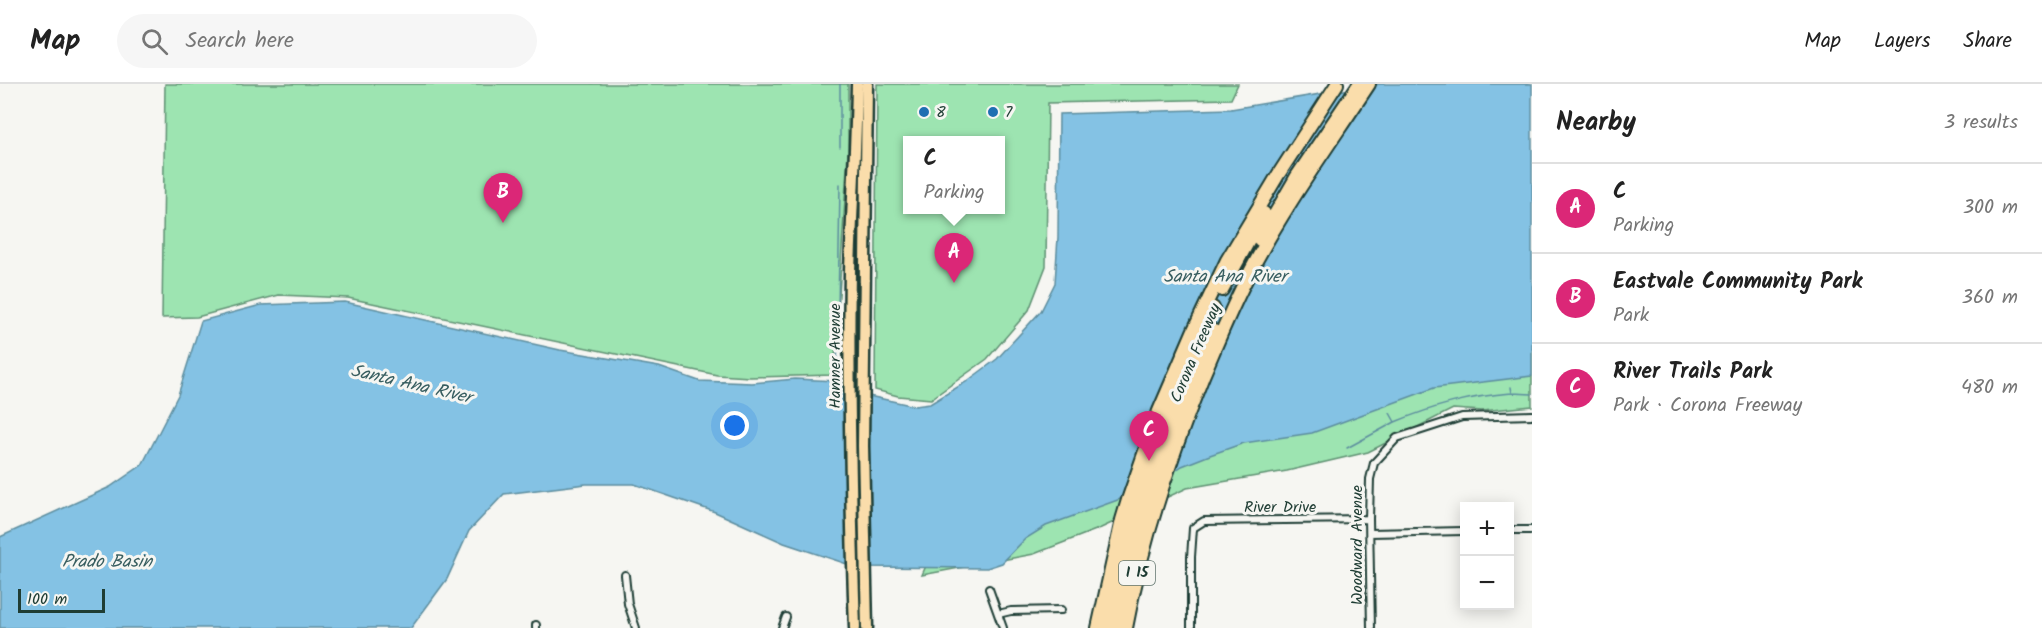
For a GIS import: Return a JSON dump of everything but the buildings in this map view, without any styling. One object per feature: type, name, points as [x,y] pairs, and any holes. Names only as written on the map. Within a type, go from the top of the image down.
[{"type":"highway","name":"Corona Freeway","points":[[1126,628],[1134,585],[1137,519],[1159,411],[1227,260],[1278,175],[1338,84]]},
{"type":"highway","points":[[1116,628],[1133,552],[1147,472],[1183,376],[1226,281],[1284,179],[1346,84]]},
{"type":"highway","points":[[1107,628],[1116,581],[1137,519],[1193,376],[1241,272],[1297,176],[1359,84]]},
{"type":"highway","name":"Corona Freeway","points":[[1098,628],[1137,519],[1186,419],[1217,342],[1250,272],[1300,189],[1369,84]]},
{"type":"main road","name":"Hamner Avenue","points":[[855,628],[850,471],[850,270],[857,84]]},
{"type":"main road","name":"Hamner Avenue","points":[[867,84],[864,276],[867,628]]},
{"type":"street","name":"Woodward Avenue","points":[[1371,628],[1369,519],[1370,479],[1374,463],[1397,438],[1462,417],[1532,415]]},
{"type":"street","name":"River Drive","points":[[1191,628],[1191,557],[1194,528],[1204,521],[1369,519]]},
{"type":"street","points":[[1514,530],[1532,530]]},
{"type":"street","points":[[1370,533],[1460,531]]},
{"type":"street","points":[[625,575],[628,604],[636,628]]},
{"type":"street","points":[[989,589],[1003,628]]},
{"type":"street","points":[[998,614],[1011,611],[1061,610]]},
{"type":"street","points":[[782,628],[786,617]]},
{"type":"green space","points":[[165,84],[848,84],[848,151],[834,375],[750,377],[717,375],[348,298],[279,295],[197,317],[162,318]]},
{"type":"green space","points":[[877,84],[1238,84],[1231,99],[1048,103],[1046,266],[1029,310],[987,359],[931,399],[898,396],[875,390]]},
{"type":"green space","points":[[1532,349],[1532,406],[1482,411],[1453,409],[1368,452],[1287,471],[1187,488],[1101,528],[1034,554],[922,575],[994,409]]},
{"type":"water","name":"Santa Ana River","points":[[1380,84],[1532,84],[1532,376],[1434,388],[1312,433],[1244,443],[1182,466],[1148,489],[1046,526],[1025,539],[1002,563],[987,568],[856,567],[784,543],[715,512],[634,484],[586,484],[504,494],[469,531],[447,579],[411,628],[0,628],[0,537],[110,487],[142,465],[178,395],[201,321],[261,305],[345,302],[560,350],[659,367],[699,381],[752,383],[795,379],[837,381],[855,393],[915,406],[930,404],[966,382],[997,359],[1041,311],[1055,283],[1058,237],[1059,114],[1231,109]]},
{"type":"waterway","points":[[840,84],[840,147]]},
{"type":"waterway","points":[[837,381],[840,184]]},
{"type":"waterway","points":[[1511,387],[1512,393],[1532,394]]},
{"type":"waterway","points":[[1395,422],[1452,403],[1512,393]]},
{"type":"waterway","points":[[1347,448],[1395,422],[1390,413]]},
{"type":"place","name":"8","points":[[924,112]]},
{"type":"place","name":"7","points":[[993,112]]},
{"type":"place","name":"Eastvale Community Park","points":[[503,223]]},
{"type":"place","name":"C","points":[[954,283]]},
{"type":"place","name":"River Trails Park","points":[[1149,461]]},
{"type":"water label","name":"Prado Basin","points":[[107,562]]}]
